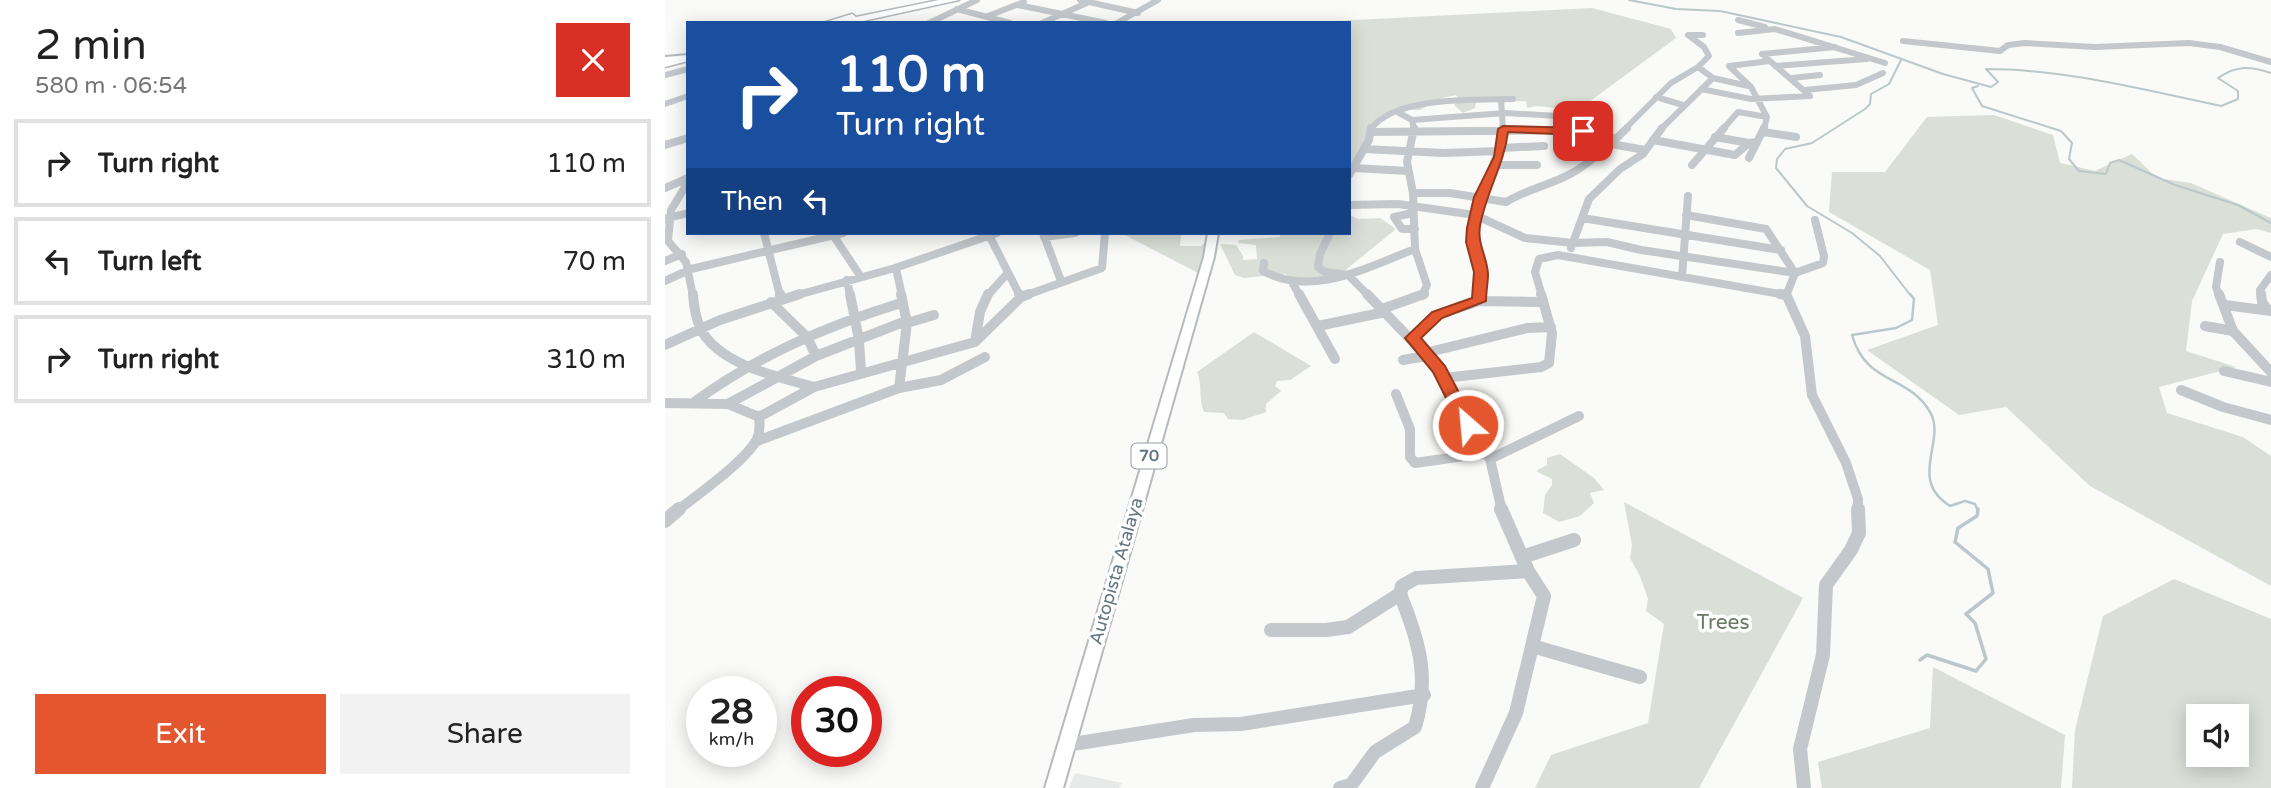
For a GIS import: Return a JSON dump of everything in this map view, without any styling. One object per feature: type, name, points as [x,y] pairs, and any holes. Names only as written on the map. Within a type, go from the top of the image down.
[{"type":"highway","points":[[909,7],[924,0]]},
{"type":"highway","points":[[851,21],[909,7],[954,2]]},
{"type":"highway","points":[[838,21],[889,12]]},
{"type":"highway","points":[[861,21],[889,12]]},
{"type":"highway","points":[[665,61],[686,58]]},
{"type":"main road","name":"Autopista Atalaya","points":[[1054,788],[1209,257],[1213,235]]},
{"type":"street","points":[[931,21],[954,2],[977,0]]},
{"type":"street","points":[[988,16],[1029,0]]},
{"type":"street","points":[[1080,0],[1138,13]]},
{"type":"street","points":[[1121,21],[1158,0]]},
{"type":"street","points":[[1047,21],[1092,1]]},
{"type":"street","points":[[954,2],[1004,21]]},
{"type":"street","points":[[1018,5],[1097,21]]},
{"type":"street","points":[[1738,20],[1839,47],[1885,64]]},
{"type":"street","points":[[1738,33],[1775,29]]},
{"type":"street","points":[[1413,193],[1424,191],[1506,202],[1524,191],[1571,174],[1613,141],[1671,83],[1698,68],[1709,56],[1704,47],[1688,35],[1703,35]]},
{"type":"street","points":[[1903,41],[2000,51],[2007,45],[2024,43],[2099,47],[2112,44],[2133,46],[2193,43],[2215,46],[2271,62]]},
{"type":"street","points":[[1701,89],[1760,99],[1808,98],[1810,96],[1805,90],[1762,54],[1839,47]]},
{"type":"street","points":[[1653,140],[1738,155],[1763,132],[1767,117],[1760,99],[1729,66],[1874,59]]},
{"type":"street","points":[[1698,68],[1713,78],[1751,87]]},
{"type":"street","points":[[665,75],[686,70]]},
{"type":"street","points":[[1805,90],[1837,88],[1883,73]]},
{"type":"street","points":[[1792,79],[1820,75]]},
{"type":"street","points":[[1569,254],[1589,199],[1645,150],[1683,105],[1713,78]]},
{"type":"street","points":[[665,104],[686,97]]},
{"type":"street","points":[[1656,97],[1683,105]]},
{"type":"street","points":[[1479,301],[1481,272],[1472,242],[1480,197],[1500,149],[1505,113],[1501,99]]},
{"type":"street","points":[[1351,171],[1364,149],[1371,127],[1381,120],[1445,100],[1513,99]]},
{"type":"street","points":[[677,100],[686,102]]},
{"type":"street","points":[[1692,165],[1738,112],[1767,117]]},
{"type":"street","points":[[1399,113],[1412,120],[1505,113],[1576,117]]},
{"type":"street","points":[[1318,327],[1383,310],[1424,295],[1427,285],[1415,248],[1413,193],[1408,171],[1409,151],[1415,132],[1412,120]]},
{"type":"street","points":[[1370,132],[1571,130],[1645,150]]},
{"type":"street","points":[[1763,132],[1796,137]]},
{"type":"street","points":[[1715,137],[1753,143]]},
{"type":"street","points":[[665,145],[686,139]]},
{"type":"street","points":[[677,141],[686,148]]},
{"type":"street","points":[[1749,158],[1753,143]]},
{"type":"street","points":[[1575,144],[1602,151]]},
{"type":"street","points":[[1364,149],[1409,151],[1544,146]]},
{"type":"street","points":[[1493,165],[1537,164]]},
{"type":"street","points":[[1351,171],[1408,171]]},
{"type":"street","points":[[665,188],[686,181]]},
{"type":"street","points":[[686,183],[674,200],[666,219],[668,241],[682,254],[691,269],[699,327],[713,343],[747,366],[814,387]]},
{"type":"street","points":[[1682,277],[1688,196]]},
{"type":"street","points":[[1351,205],[1475,215],[1525,238],[1573,243],[1607,242],[1795,274],[1822,263],[1824,256],[1815,220]]},
{"type":"street","points":[[1413,209],[1394,217],[1402,229],[1415,229]]},
{"type":"street","points":[[666,219],[686,214]]},
{"type":"street","points":[[1686,215],[1766,229],[1795,274]]},
{"type":"street","points":[[1582,218],[1781,250]]},
{"type":"street","points":[[765,235],[771,249],[776,300],[807,337],[816,356]]},
{"type":"street","points":[[665,281],[691,269],[829,235]]},
{"type":"street","points":[[834,235],[861,277]]},
{"type":"street","points":[[665,345],[699,327],[776,300],[896,268],[986,235]]},
{"type":"street","points":[[992,235],[1006,275],[1021,297]]},
{"type":"street","points":[[1044,235],[1051,260],[1061,281]]},
{"type":"street","points":[[665,403],[728,404],[759,416],[814,387],[975,342],[1021,297],[1102,268],[1105,235]]},
{"type":"street","points":[[1329,235],[1320,254],[1318,267],[1325,272],[1348,275],[1412,338],[1444,379],[1488,456],[1500,507],[1528,571],[1544,596],[1516,713],[1482,788]]},
{"type":"street","points":[[2240,242],[2271,257]]},
{"type":"street","points":[[1264,263],[1263,271],[1271,278],[1293,284],[1348,275],[1415,248]]},
{"type":"street","points":[[665,261],[682,254]]},
{"type":"street","points":[[1444,379],[1496,370],[1541,367],[1549,363],[1553,346],[1551,327],[1535,272],[1539,259],[1569,254],[1590,261],[1786,295]]},
{"type":"street","points":[[2220,262],[2216,287],[2233,331],[2271,372]]},
{"type":"street","points":[[896,268],[907,322],[899,388]]},
{"type":"street","points":[[665,288],[691,269]]},
{"type":"street","points":[[1795,274],[1786,295],[1805,336],[1812,395],[1846,463],[1857,499],[1859,533],[1851,550],[1826,585],[1822,656],[1800,749],[1804,788]]},
{"type":"street","points":[[975,342],[981,304],[986,293],[1006,275]]},
{"type":"street","points":[[2269,311],[2260,290],[2271,275]]},
{"type":"street","points":[[847,280],[859,340],[861,372]]},
{"type":"street","points":[[1293,284],[1335,359]]},
{"type":"street","points":[[1412,338],[1437,315],[1479,301],[1542,302]]},
{"type":"street","points":[[693,403],[747,366],[807,337],[853,317],[901,303]]},
{"type":"street","points":[[2225,305],[2269,311]]},
{"type":"street","points":[[728,404],[816,356],[907,322],[934,315]]},
{"type":"street","points":[[2205,326],[2233,331]]},
{"type":"street","points":[[1403,360],[1527,328],[1551,327]]},
{"type":"street","points":[[665,521],[731,468],[757,441],[899,388],[941,380],[985,357]]},
{"type":"street","points":[[2224,371],[2271,382]]},
{"type":"street","points":[[2181,390],[2223,407],[2271,420]]},
{"type":"street","points":[[1396,394],[1410,429],[1410,457],[1415,463],[1488,456],[1580,416]]},
{"type":"street","points":[[757,441],[761,427],[759,416]]},
{"type":"street","points":[[1522,557],[1574,540]]},
{"type":"street","points":[[1340,788],[1351,785],[1375,752],[1415,727],[1424,695],[1411,622],[1400,594],[1402,586],[1416,578],[1528,571]]},
{"type":"street","points":[[1271,630],[1348,627],[1400,594]]},
{"type":"street","points":[[1532,646],[1640,677]]},
{"type":"street","points":[[1066,745],[1194,725],[1241,724],[1424,695]]},
{"type":"shaded area","points":[[1075,773],[1122,783],[1119,788],[1069,788]]},
{"type":"green space","points":[[1592,8],[1671,29],[1676,38],[1578,110],[1536,106],[1527,108],[1526,101],[1476,102],[1475,108],[1463,113],[1454,105],[1459,100],[1456,95],[1439,99],[1420,110],[1409,110],[1379,119],[1351,167],[1351,21],[1335,21]]},
{"type":"green space","points":[[1994,115],[2053,135],[2060,163],[2095,171],[2132,154],[2157,178],[2191,183],[2271,218],[2271,233],[2257,229],[2223,234],[2192,301],[2186,351],[2236,367],[2159,387],[2167,413],[2243,437],[2271,456],[2271,586],[2090,486],[2006,407],[1959,415],[1867,350],[1938,325],[1930,270],[1829,212],[1832,172],[1885,172],[1927,117]]},
{"type":"green space","points":[[1351,216],[1358,219],[1380,218],[1396,229],[1337,277],[1290,279],[1286,274],[1244,278],[1235,275],[1220,244],[1236,245],[1243,260],[1257,259],[1256,245],[1238,243],[1239,240],[1351,235]]},
{"type":"green space","points":[[1125,235],[1181,235],[1180,246],[1201,246],[1210,238],[1202,275]]},
{"type":"green space","points":[[1254,332],[1311,366],[1290,380],[1277,381],[1275,386],[1281,391],[1266,404],[1266,412],[1242,420],[1228,419],[1224,413],[1204,412],[1197,372]]},
{"type":"green space","points":[[1560,454],[1594,478],[1604,490],[1590,493],[1594,503],[1580,516],[1559,522],[1543,513],[1545,495],[1552,485],[1552,479],[1536,471],[1547,465],[1547,458]]},
{"type":"green space","name":"Trees","points":[[1624,502],[1803,598],[1699,788],[1535,788],[1551,755],[1648,723],[1664,624],[1646,611],[1648,599],[1630,558],[1632,545]]},
{"type":"green space","points":[[2174,579],[2271,619],[2271,788],[2072,788],[2075,730],[2103,616]]},
{"type":"green space","points":[[1933,667],[2065,735],[2061,788],[1822,788],[1818,762],[1930,728]]},
{"type":"waterway","points":[[1629,0],[1676,9],[1720,11],[1841,37],[1943,74],[1991,87],[1998,82],[1986,69],[2016,70],[2075,76],[2221,106],[2238,99],[2238,91],[2218,78],[2244,68],[2271,73]]},
{"type":"waterway","points":[[1901,60],[1889,84],[1871,94],[1870,104],[1865,109],[1812,143],[1785,149],[1777,159],[1776,168],[1807,206],[1852,233],[1880,256],[1911,296]]},
{"type":"waterway","points":[[1978,86],[1972,88],[1982,106],[2061,131],[2072,143],[2069,159],[2079,171],[2106,174],[2110,163],[2119,160],[2175,185],[2238,205],[2271,223]]},
{"type":"waterway","points":[[1910,294],[1914,299],[1912,320],[1896,328],[1852,335],[1867,363],[1877,372],[1911,391],[1930,412],[1934,435],[1929,472],[1937,495],[1950,506],[1965,501],[1975,504],[1978,510]]},
{"type":"waterway","points":[[1920,660],[1927,655],[1976,671],[1986,659],[1975,623],[1966,614],[1993,593],[1988,569],[1955,542],[1958,528],[1977,516],[1978,510]]},
{"type":"route","points":[[1468,425],[1439,369],[1412,338],[1437,315],[1479,301],[1481,272],[1472,242],[1473,228],[1480,197],[1499,157],[1503,129],[1583,131]]}]
